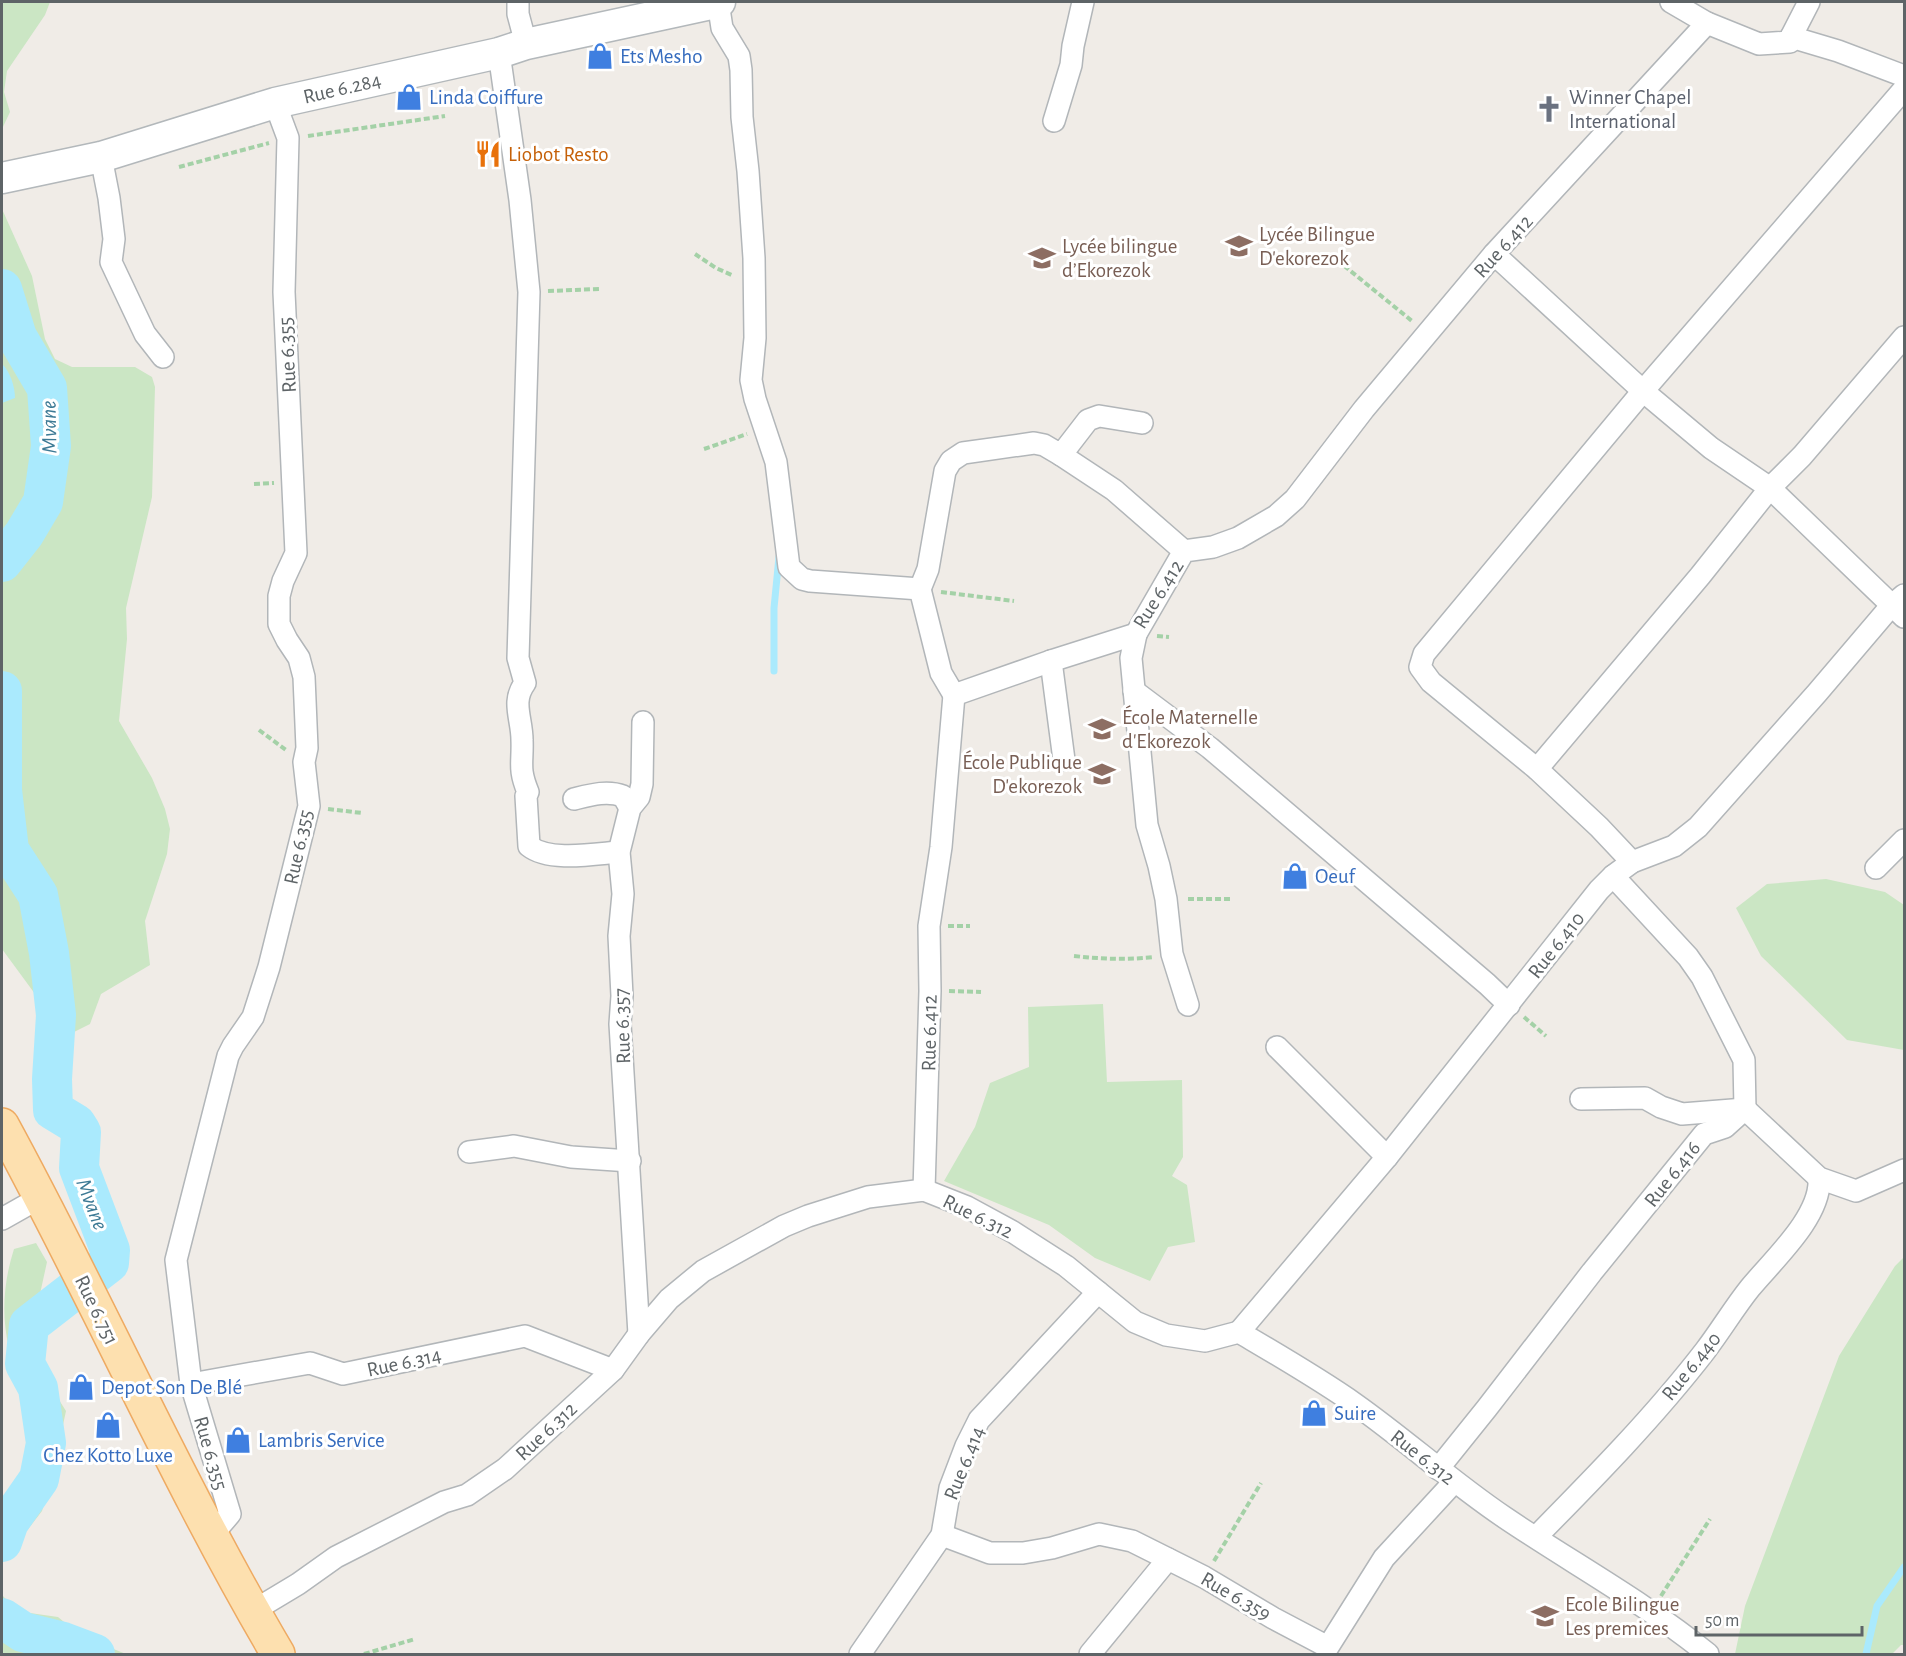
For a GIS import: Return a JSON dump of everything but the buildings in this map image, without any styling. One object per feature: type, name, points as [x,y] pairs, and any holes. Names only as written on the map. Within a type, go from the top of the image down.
[{"type":"main road","name":"Rue 6.751","points":[[2,1125],[41,1197],[212,1535],[278,1654]]},
{"type":"street","points":[[518,2],[513,48],[520,200],[530,292],[518,658],[525,683],[518,692],[518,706],[522,740],[521,775],[528,792],[526,796],[529,846],[535,851],[564,856],[619,852]]},
{"type":"street","points":[[719,2],[722,28],[739,56],[741,70],[742,117],[748,171],[754,285],[755,338],[751,380],[776,462],[789,567],[794,573],[810,581],[920,589]]},
{"type":"street","name":"Rue 6.284","points":[[2,178],[101,157],[275,104],[719,2]]},
{"type":"street","points":[[1054,121],[1071,65],[1083,2]]},
{"type":"street","points":[[1671,2],[1707,23],[1759,44],[1790,42],[1809,2]]},
{"type":"street","name":"Rue 6.412","points":[[924,1190],[930,991],[929,926],[941,847],[954,695],[1136,634],[1184,551],[1213,547],[1238,538],[1275,516],[1295,499],[1364,409],[1494,254],[1707,23]]},
{"type":"street","points":[[1791,37],[1838,51],[1905,76]]},
{"type":"street","points":[[1632,862],[1606,834],[1537,769],[1431,682],[1420,667],[1424,654],[1643,391],[1905,89]]},
{"type":"street","name":"Rue 6.355","points":[[212,1535],[230,1514],[191,1384],[176,1260],[228,1056],[253,1017],[269,967],[309,806],[304,762],[307,748],[304,677],[299,658],[279,624],[279,596],[296,553],[284,292],[288,138],[275,104]]},
{"type":"street","points":[[101,157],[114,239],[111,262],[145,334],[163,357]]},
{"type":"street","points":[[1494,254],[1643,391],[1711,448],[1770,488],[1900,606]]},
{"type":"street","points":[[1537,769],[1700,576],[1770,488],[1802,456],[1905,337]]},
{"type":"street","points":[[1061,455],[1088,420],[1099,416],[1142,423]]},
{"type":"street","points":[[954,695],[941,673],[920,589],[928,569],[945,471],[951,461],[963,453],[1034,443],[1044,445],[1114,490],[1184,551]]},
{"type":"street","name":"Rue 6.410","points":[[1239,1332],[1387,1157],[1599,890],[1612,876],[1632,862],[1674,846],[1698,827],[1817,693],[1900,606]]},
{"type":"street","points":[[1136,634],[1131,658],[1147,825],[1166,899],[1172,954],[1188,1005]]},
{"type":"street","points":[[1051,661],[1064,760]]},
{"type":"street","points":[[1134,691],[1210,748],[1509,1005]]},
{"type":"street","name":"Rue 6.357","points":[[639,1334],[621,1024],[619,936],[622,894],[619,852],[630,808],[639,797],[642,784],[644,723]]},
{"type":"street","points":[[574,799],[615,793],[623,796],[630,808]]},
{"type":"street","points":[[1876,868],[1905,840]]},
{"type":"street","points":[[1612,876],[1688,957],[1702,977],[1743,1060],[1745,1109],[1819,1178],[1856,1191],[1905,1170]]},
{"type":"street","points":[[1277,1047],[1387,1157]]},
{"type":"street","points":[[1581,1099],[1645,1098],[1661,1107],[1682,1114],[1745,1109]]},
{"type":"street","name":"Rue 6.416","points":[[1446,1475],[1488,1408],[1592,1272],[1704,1134],[1725,1127],[1745,1109]]},
{"type":"street","points":[[469,1152],[514,1146],[571,1157],[630,1161]]},
{"type":"street","name":"Rue 6.440","points":[[1536,1537],[1641,1428],[1704,1351],[1750,1287],[1784,1251],[1814,1206],[1820,1189],[1819,1178]]},
{"type":"street","name":"Rue 6.312","points":[[253,1611],[298,1584],[336,1557],[444,1502],[466,1495],[505,1469],[613,1370],[639,1334],[669,1299],[704,1271],[784,1226],[808,1216],[868,1197],[924,1190],[967,1207],[1013,1232],[1066,1266],[1135,1322],[1166,1335],[1205,1341],[1239,1332],[1355,1404],[1446,1475],[1674,1627],[1708,1654]]},
{"type":"street","points":[[2,1219],[41,1197]]},
{"type":"street","name":"Rue 6.414","points":[[861,1654],[942,1535],[950,1488],[975,1426],[1098,1292]]},
{"type":"street","name":"Rue 6.314","points":[[191,1384],[310,1363],[344,1374],[525,1336],[613,1370]]},
{"type":"street","name":"Rue 6.359","points":[[942,1535],[990,1552],[1023,1553],[1052,1548],[1098,1534],[1132,1541],[1204,1577],[1325,1651],[1384,1558],[1446,1475]]},
{"type":"street","points":[[1090,1654],[1168,1559]]},
{"type":"path","points":[[179,167],[288,138],[445,116]]},
{"type":"path","points":[[695,254],[716,268],[754,285]]},
{"type":"path","points":[[1336,260],[1427,333]]},
{"type":"path","points":[[530,292],[599,289]]},
{"type":"path","points":[[704,449],[764,428]]},
{"type":"path","points":[[920,589],[1014,602]]},
{"type":"path","points":[[259,730],[304,762]]},
{"type":"path","points":[[309,806],[362,813]]},
{"type":"path","points":[[1166,899],[1233,899]]},
{"type":"path","points":[[1074,956],[1132,959],[1172,954]]},
{"type":"path","points":[[930,991],[981,992]]},
{"type":"path","points":[[1509,1005],[1546,1036]]},
{"type":"path","points":[[1204,1577],[1261,1483]]},
{"type":"path","points":[[1651,1612],[1710,1519]]},
{"type":"path","points":[[364,1654],[415,1639]]},
{"type":"green space","points":[[2,2],[50,2],[45,15],[7,71],[4,92],[10,112],[2,129]]},
{"type":"green space","points":[[2,209],[32,276],[45,339],[55,359],[72,367],[135,367],[152,377],[155,387],[152,497],[126,608],[127,639],[119,721],[152,778],[165,809],[170,829],[167,854],[145,921],[150,965],[101,994],[90,1024],[44,1047],[46,1023],[38,998],[2,949]]},
{"type":"green space","points":[[1826,879],[1885,892],[1904,905],[1904,1050],[1847,1040],[1761,956],[1736,908],[1767,884]]},
{"type":"green space","points":[[1103,1004],[1107,1082],[1182,1080],[1183,1157],[1172,1176],[1187,1185],[1195,1242],[1168,1247],[1150,1281],[1095,1258],[1049,1225],[944,1181],[975,1127],[990,1083],[1029,1067],[1028,1007]]},
{"type":"green space","points":[[36,1243],[47,1262],[38,1303],[43,1332],[38,1358],[42,1373],[66,1411],[59,1443],[64,1461],[49,1486],[42,1511],[2,1563],[2,1507],[32,1470],[43,1418],[41,1408],[22,1382],[10,1350],[4,1316],[6,1282],[14,1249]]},
{"type":"green space","points":[[1904,1257],[1904,1645],[1892,1654],[1735,1654],[1745,1606],[1839,1356],[1895,1266]]},
{"type":"green space","points":[[2,1563],[3,1596],[16,1611],[58,1617],[81,1636],[126,1654],[2,1654]]},
{"type":"water","points":[[2,364],[12,379],[15,398],[2,403]]},
{"type":"waterway","name":"Mvane","points":[[2,289],[17,337],[47,388],[51,446],[43,502],[24,534],[2,562]]},
{"type":"waterway","points":[[774,671],[774,608],[779,557]]},
{"type":"waterway","name":"Mvane","points":[[2,691],[2,790],[9,850],[38,895],[49,953],[56,1015],[52,1079],[53,1110],[76,1124],[81,1132],[79,1168],[110,1250],[109,1263],[29,1325],[25,1364],[38,1388],[46,1443],[39,1479],[9,1522],[2,1542]]},
{"type":"waterway","points":[[1866,1654],[1877,1606],[1904,1567]]},
{"type":"waterway","name":"Mvane","points":[[2,1618],[23,1632],[63,1642],[95,1654]]},
{"type":"place","name":"Ets Mesho","points":[[600,56]]},
{"type":"place","name":"Linda Coiffure","points":[[409,97]]},
{"type":"place","name":"Winner Chapel International","points":[[1549,109]]},
{"type":"place","name":"Liobot Resto","points":[[488,154]]},
{"type":"place","name":"Lycée Bilingue D'ekorezok","points":[[1239,246]]},
{"type":"place","name":"Lycée bilingue d’Ekorezok","points":[[1042,258]]},
{"type":"place","name":"École Maternelle d'Ekorezok","points":[[1102,729]]},
{"type":"place","name":"École Publique D'ekorezok","points":[[1102,774]]},
{"type":"place","name":"Oeuf","points":[[1295,876]]},
{"type":"place","name":"Depot Son De Blé","points":[[81,1387]]},
{"type":"place","name":"Suire","points":[[1314,1413]]},
{"type":"place","name":"Chez Kotto Luxe","points":[[108,1425]]},
{"type":"place","name":"Lambris Service","points":[[238,1440]]},
{"type":"place","name":"Ecole Bilingue Les premices","points":[[1545,1616]]}]
